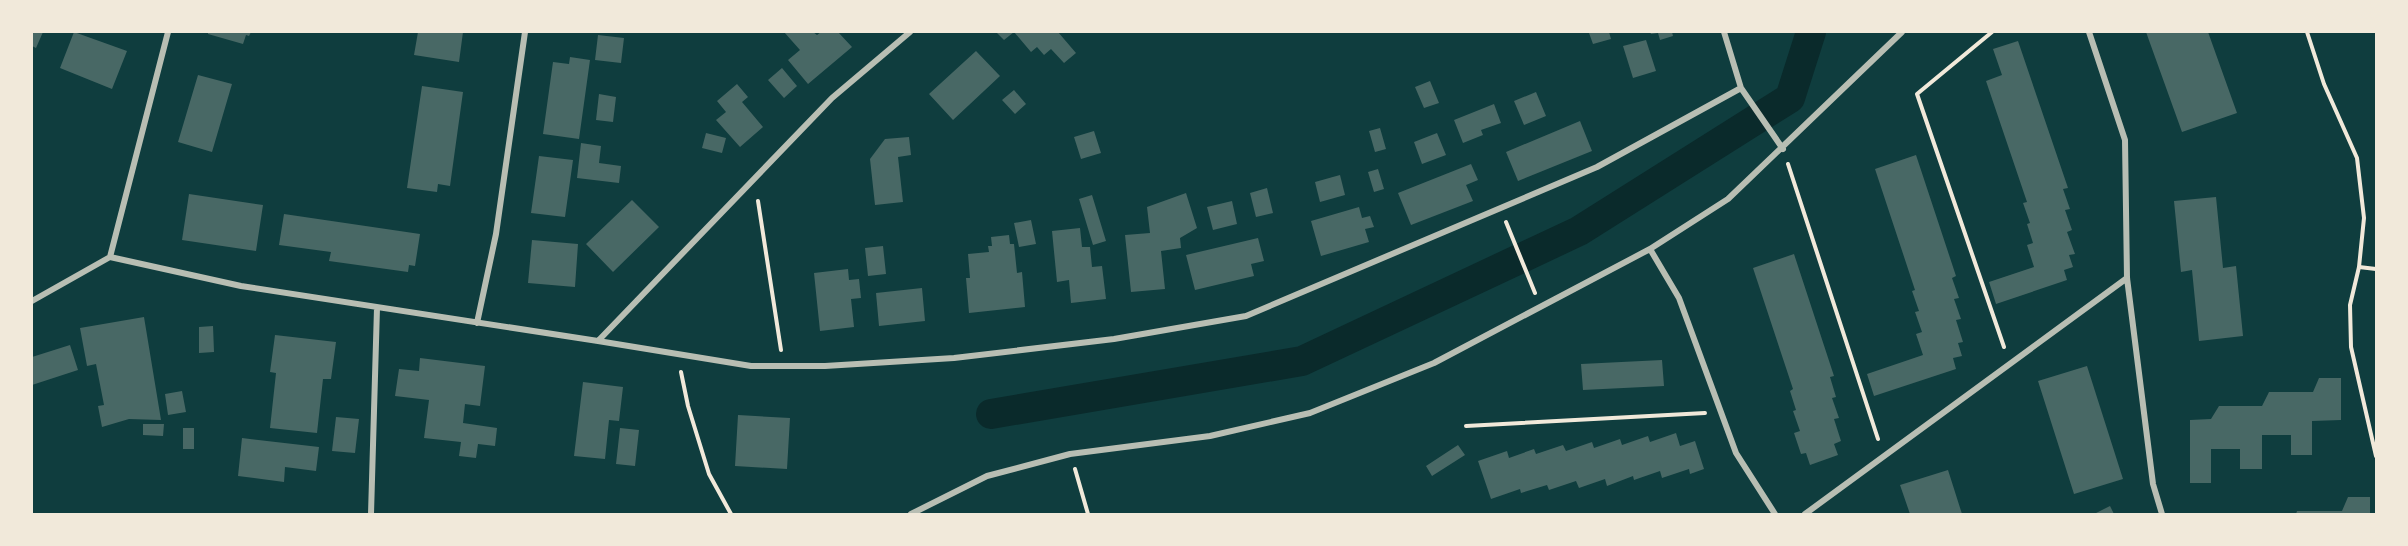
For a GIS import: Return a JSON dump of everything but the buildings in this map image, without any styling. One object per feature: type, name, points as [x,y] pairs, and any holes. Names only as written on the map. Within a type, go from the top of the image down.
[{"type":"street","points":[[110,257],[168,32]]},
{"type":"street","points":[[477,323],[496,234],[525,32]]},
{"type":"street","points":[[598,341],[832,98],[910,32]]},
{"type":"street","points":[[1724,32],[1742,89],[1782,148]]},
{"type":"street","points":[[911,514],[987,476],[1070,454],[1210,436],[1310,413],[1434,363],[1650,249],[1728,199],[1902,32]]},
{"type":"street","points":[[2088,32],[2125,140],[2127,278],[2153,484],[2162,514]]},
{"type":"street","points":[[32,301],[110,257],[241,286],[751,366],[825,366],[954,358],[1114,339],[1246,316],[1597,167],[1742,89]]},
{"type":"street","points":[[1650,249],[1679,298],[1736,453],[1775,514]]},
{"type":"street","points":[[1805,514],[2127,278]]},
{"type":"street","points":[[371,514],[377,308]]},
{"type":"path","points":[[1992,32],[1917,94],[2010,364]]},
{"type":"path","points":[[2307,32],[2324,84],[2357,158],[2364,218],[2359,267],[2350,305],[2351,347],[2376,456]]},
{"type":"path","points":[[1782,148],[1884,457]]},
{"type":"path","points":[[754,179],[784,366]]},
{"type":"path","points":[[1513,241],[1526,273]]},
{"type":"path","points":[[2359,267],[2376,269]]},
{"type":"path","points":[[678,356],[688,406],[709,474],[732,514]]},
{"type":"path","points":[[1466,426],[1721,412]]},
{"type":"path","points":[[1070,454],[1088,514]]},
{"type":"waterway","points":[[991,414],[1302,361],[1579,231],[1790,98],[1811,32]]}]
